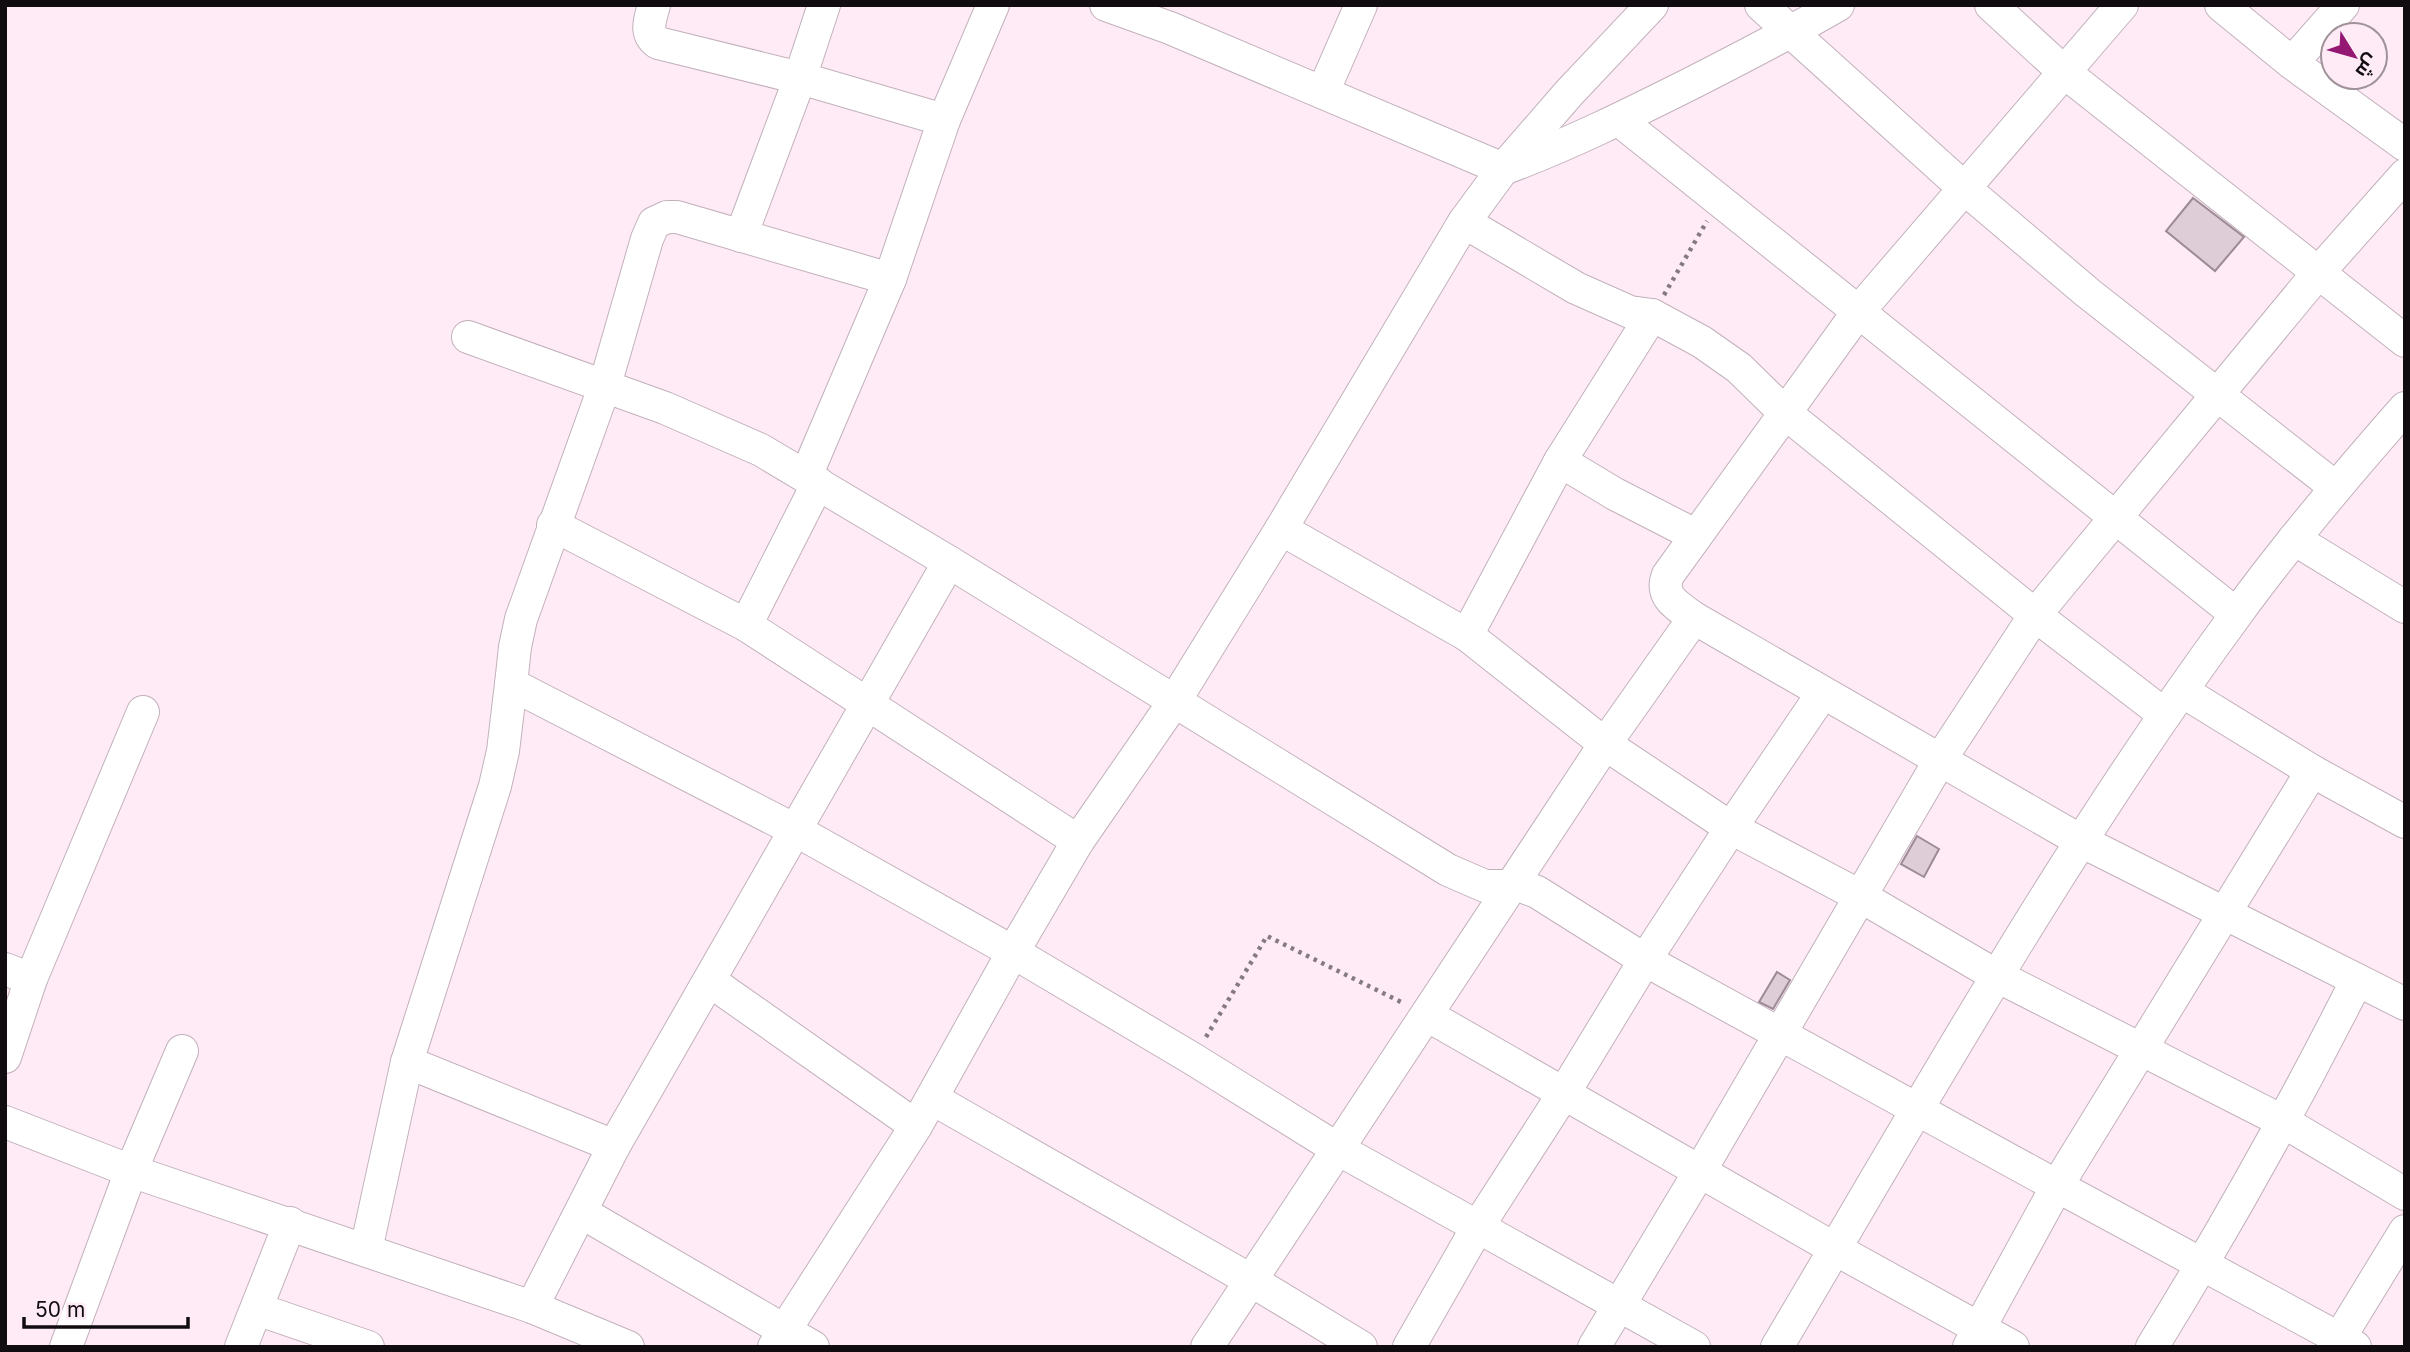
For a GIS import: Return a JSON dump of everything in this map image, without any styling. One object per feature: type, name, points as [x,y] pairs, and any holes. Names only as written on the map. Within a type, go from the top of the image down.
[{"type":"street","points":[[654,5],[649,30],[652,39],[658,43],[800,78],[944,120]]},
{"type":"street","points":[[741,236],[824,5]]},
{"type":"street","points":[[746,625],[812,480],[890,279],[944,120],[993,5]]},
{"type":"street","points":[[1105,5],[1175,17],[1323,92],[1503,169],[1557,149],[1619,120],[1838,5]]},
{"type":"street","points":[[1323,92],[1361,5]]},
{"type":"street","points":[[779,1339],[933,1099],[1013,952],[1078,841],[1174,702],[1281,529],[1464,222],[1503,169],[1569,93],[1652,5]]},
{"type":"street","points":[[1761,5],[1964,188],[2088,293],[2335,487]]},
{"type":"street","points":[[1992,5],[2064,72],[2405,341]]},
{"type":"street","points":[[2122,5],[1858,312],[1695,535],[1668,575],[1664,584],[1666,594],[1673,603],[1694,618],[2081,841],[2405,1004]]},
{"type":"street","points":[[2221,5],[2292,63],[2405,145]]},
{"type":"street","points":[[2292,63],[2343,5]]},
{"type":"street","points":[[1619,120],[2236,614]]},
{"type":"street","points":[[1594,1347],[1940,760],[2035,615],[2318,273],[2405,175]]},
{"type":"street","points":[[366,1250],[407,1062],[495,786],[503,751],[515,647],[521,619],[605,385],[654,223],[667,217],[677,217],[890,279]]},
{"type":"street","points":[[1464,222],[1576,288],[1630,312],[1652,315],[1702,342],[1723,356],[1784,412],[2035,615],[2174,703],[2312,771],[2405,822]]},
{"type":"street","points":[[1467,635],[1560,461],[1652,315]]},
{"type":"street","points":[[468,337],[605,385],[761,450],[949,562],[1448,870],[1485,886],[1521,886],[1537,892],[1645,960],[2203,1264],[2342,1344],[2405,1231]]},
{"type":"street","points":[[1777,1347],[1997,975],[2081,841],[2236,614],[2335,487],[2405,408]]},
{"type":"street","points":[[1560,461],[1615,494],[1695,535]]},
{"type":"street","points":[[554,525],[746,625],[1078,841]]},
{"type":"street","points":[[1281,529],[1467,635],[1605,744],[1731,828],[1860,896],[1997,975],[2284,1122],[2405,1194]]},
{"type":"street","points":[[2294,539],[2405,607]]},
{"type":"street","points":[[532,1307],[614,1146],[949,562]]},
{"type":"street","points":[[1207,1347],[1605,744],[1694,618]]},
{"type":"street","points":[[510,684],[797,831],[1013,952],[1194,1059],[1336,1149],[1694,1347]]},
{"type":"street","points":[[1409,1347],[1477,1228],[1645,960],[1822,694]]},
{"type":"street","points":[[5,1057],[18,974],[143,712]]},
{"type":"street","points":[[1975,1338],[2057,1186],[2312,771]]},
{"type":"street","points":[[2152,1347],[2284,1122],[2357,980]]},
{"type":"street","points":[[710,981],[916,1126]]},
{"type":"street","points":[[1427,1015],[1835,1249],[1975,1338],[2013,1347]]},
{"type":"street","points":[[66,1347],[131,1171],[182,1051]]},
{"type":"street","points":[[407,1062],[614,1146]]},
{"type":"street","points":[[933,1099],[1362,1347]]},
{"type":"street","points":[[5,1122],[131,1171],[532,1307],[628,1347]]},
{"type":"street","points":[[581,1212],[779,1339],[813,1347]]},
{"type":"street","points":[[241,1347],[290,1223]]},
{"type":"street","points":[[257,1309],[368,1347]]},
{"type":"path","points":[[1652,315],[1720,200]]},
{"type":"path","points":[[1194,1059],[1267,936],[1427,1015]]},
{"type":"building","points":[[2193,198],[2244,237],[2215,271],[2166,231]]},
{"type":"building","points":[[1917,836],[1939,849],[1924,877],[1901,864]]},
{"type":"building","points":[[1777,972],[1790,980],[1773,1009],[1759,1002]]}]
